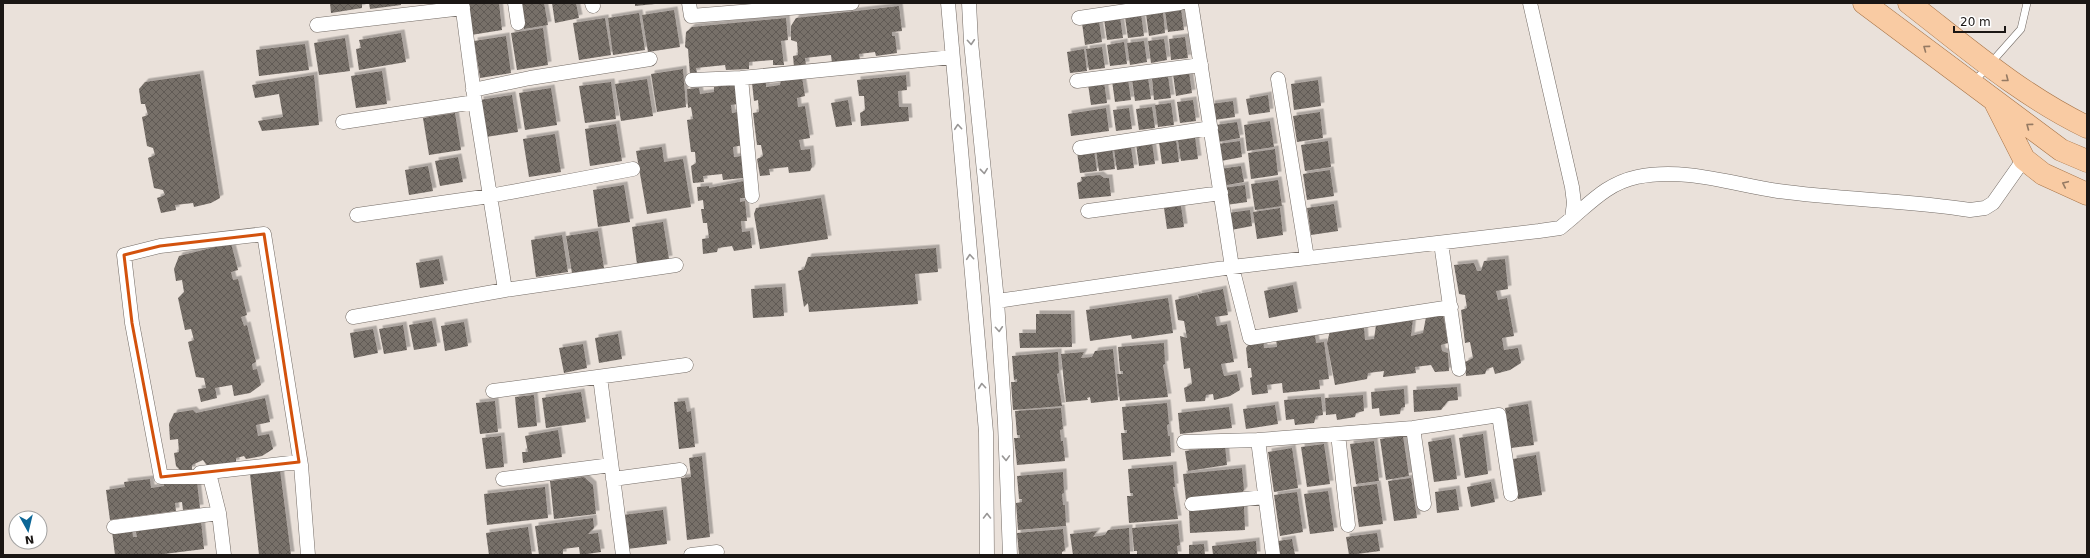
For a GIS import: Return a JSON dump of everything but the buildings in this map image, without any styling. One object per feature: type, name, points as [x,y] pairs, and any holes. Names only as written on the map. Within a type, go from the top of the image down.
[{"type":"main road","points":[[1864,3],[2061,150],[2087,161]]},
{"type":"main road","points":[[1909,3],[2016,86],[2056,112],[2087,127]]},
{"type":"main road","points":[[1995,101],[2024,160],[2043,174],[2087,194]]},
{"type":"street","points":[[515,3],[518,23]]},
{"type":"street","points":[[689,3],[691,16],[852,3]]},
{"type":"street","points":[[948,3],[986,432],[987,555]]},
{"type":"street","points":[[969,3],[971,42],[997,301],[1005,423],[1010,555]]},
{"type":"street","points":[[1079,18],[1180,3]]},
{"type":"street","points":[[1191,3],[1232,267],[1250,338],[1451,307]]},
{"type":"street","points":[[1530,3],[1572,187],[1574,203],[1572,218]]},
{"type":"street","points":[[317,25],[462,6],[474,96],[505,290]]},
{"type":"street","points":[[692,80],[740,78],[952,57]]},
{"type":"street","points":[[343,122],[474,96],[530,78],[650,59]]},
{"type":"street","points":[[1077,81],[1200,65]]},
{"type":"street","points":[[740,78],[752,196]]},
{"type":"street","points":[[1278,79],[1307,258]]},
{"type":"street","points":[[1080,148],[1211,128]]},
{"type":"street","points":[[997,301],[1232,267],[1560,228],[1607,188],[1636,177],[1662,174],[1693,176],[1778,191],[1970,210],[1985,208],[1994,202],[2024,160]]},
{"type":"street","points":[[357,215],[490,196],[633,169]]},
{"type":"street","points":[[1088,211],[1221,193]]},
{"type":"street","points":[[162,477],[132,323],[124,255],[160,246],[264,234],[299,462],[308,555]]},
{"type":"street","points":[[1441,243],[1459,369]]},
{"type":"street","points":[[353,317],[505,290],[676,265]]},
{"type":"street","points":[[493,391],[686,365]]},
{"type":"street","points":[[600,377],[623,555]]},
{"type":"street","points":[[1184,442],[1258,440],[1413,428],[1499,415],[1511,494]]},
{"type":"street","points":[[1413,428],[1424,504]]},
{"type":"street","points":[[1338,434],[1348,524]]},
{"type":"street","points":[[1258,440],[1272,555]]},
{"type":"street","points":[[162,477],[299,462]]},
{"type":"street","points":[[503,479],[611,465]]},
{"type":"street","points":[[613,480],[680,470]]},
{"type":"street","points":[[162,477],[210,477],[219,513],[224,555]]},
{"type":"street","points":[[1192,504],[1265,497]]},
{"type":"street","points":[[114,527],[219,513]]},
{"type":"street","points":[[691,555],[717,552]]},
{"type":"lane","points":[[1972,84],[2021,29],[2027,3]]},
{"type":"highlighted area","points":[[264,234],[299,462],[161,477],[132,323],[124,255],[160,246]]}]
